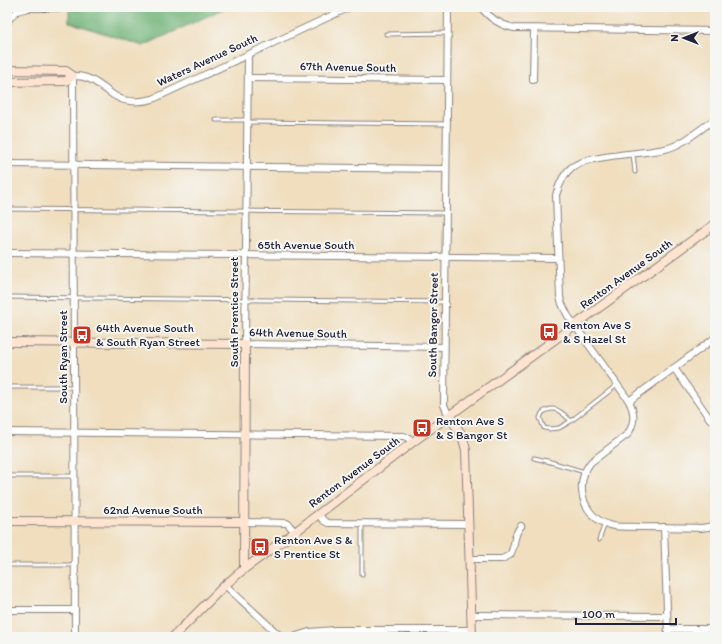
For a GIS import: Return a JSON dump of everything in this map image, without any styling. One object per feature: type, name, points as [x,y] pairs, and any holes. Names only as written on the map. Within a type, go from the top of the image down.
[{"type":"street","points":[[7,24],[13,15],[23,9],[83,7]]},
{"type":"street","name":"Waters Avenue South","points":[[73,76],[84,77],[92,80],[116,97],[137,101],[145,100],[153,98],[248,55],[350,7]]},
{"type":"street","name":"South Bangor Street","points":[[448,7],[444,405],[449,416],[462,435],[464,442],[472,634]]},
{"type":"street","points":[[482,7],[486,14],[498,23],[510,27],[534,29],[715,31]]},
{"type":"street","points":[[533,80],[534,29]]},
{"type":"street","name":"South Prentice Street","points":[[244,569],[248,55]]},
{"type":"street","points":[[7,70],[66,71],[73,76],[66,81],[7,81]]},
{"type":"street","name":"South Ryan Street","points":[[73,76],[75,637]]},
{"type":"street","name":"67th Avenue South","points":[[248,78],[447,80]]},
{"type":"street","points":[[715,119],[675,145],[666,149],[593,159],[579,163],[572,167],[561,181],[556,195],[560,297],[562,304],[575,326],[629,401],[634,411],[631,429],[622,440],[591,462],[585,472],[581,487],[584,503],[596,518],[605,523],[618,526],[701,528],[715,526]]},
{"type":"street","points":[[7,164],[446,169]]},
{"type":"street","name":"Renton Avenue South","points":[[173,637],[224,585],[244,569],[414,441],[715,224]]},
{"type":"street","name":"65th Avenue South","points":[[7,253],[558,258]]},
{"type":"street","points":[[629,401],[715,338]]},
{"type":"street","name":"64th Avenue South","points":[[7,342],[444,347]]},
{"type":"street","points":[[674,368],[710,419]]},
{"type":"street","points":[[7,432],[245,433],[404,436],[414,441]]},
{"type":"street","points":[[318,514],[328,523],[468,524]]},
{"type":"street","name":"62nd Avenue South","points":[[7,521],[286,523],[295,532]]},
{"type":"street","points":[[469,559],[502,559],[510,555],[513,549],[515,536],[521,526]]},
{"type":"street","points":[[664,527],[668,637]]},
{"type":"street","points":[[224,585],[282,637]]},
{"type":"street","points":[[7,610],[75,610]]},
{"type":"street","points":[[471,614],[667,616]]},
{"type":"street","points":[[668,629],[715,629]]},
{"type":"street","points":[[293,637],[309,632],[335,630],[472,634]]},
{"type":"lane","points":[[386,34],[447,33]]},
{"type":"lane","points":[[216,120],[446,124]]},
{"type":"lane","points":[[633,154],[636,172]]},
{"type":"lane","points":[[7,209],[446,213]]},
{"type":"lane","points":[[7,297],[445,302]]},
{"type":"lane","points":[[571,421],[556,409],[551,409],[542,413],[540,418],[544,428],[559,428],[571,421],[617,385]]},
{"type":"lane","points":[[7,387],[74,387]]},
{"type":"lane","points":[[534,458],[547,460],[585,472]]},
{"type":"lane","points":[[7,476],[75,476]]},
{"type":"lane","points":[[362,523],[362,574]]},
{"type":"lane","points":[[599,540],[605,523]]},
{"type":"lane","points":[[7,565],[75,565]]},
{"type":"green space","points":[[69,7],[227,7],[143,46],[69,22]]},
{"type":"place","name":"Renton Ave S & S Hazel St","points":[[549,332]]},
{"type":"place","name":"64th Avenue South & South Ryan Street","points":[[82,335]]},
{"type":"place","name":"Renton Ave S & S Bangor St","points":[[422,428]]},
{"type":"place","name":"Renton Ave S & S Prentice St","points":[[260,547]]}]
